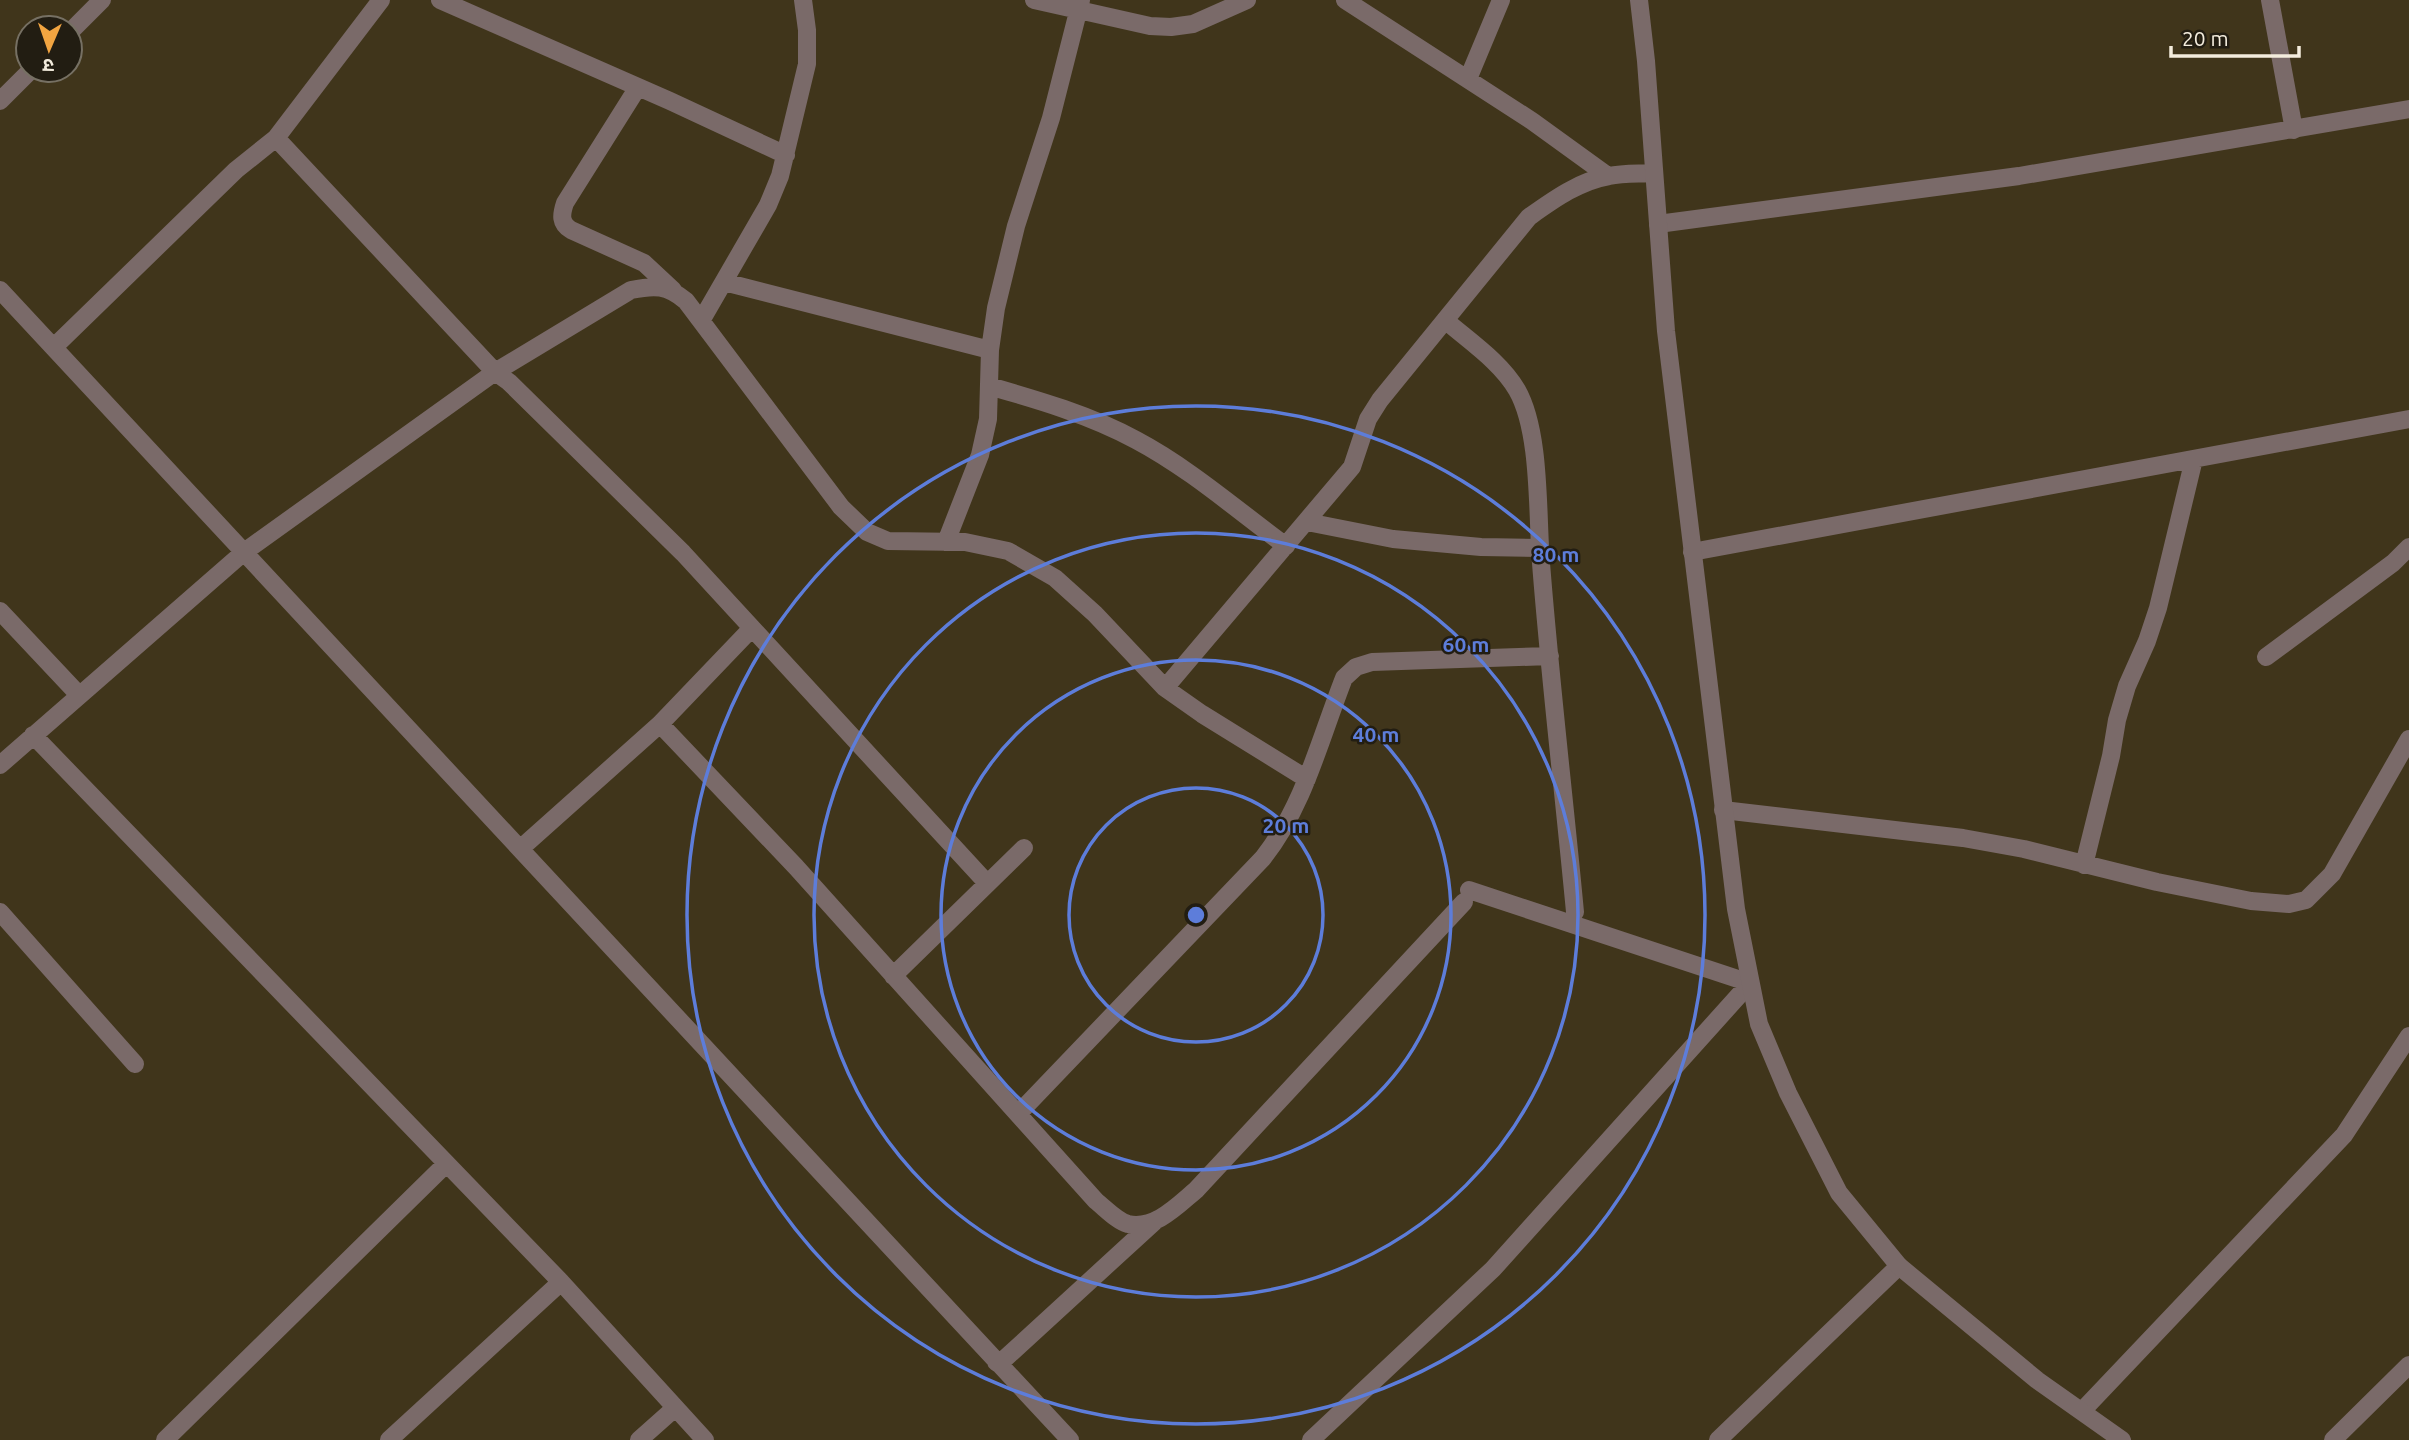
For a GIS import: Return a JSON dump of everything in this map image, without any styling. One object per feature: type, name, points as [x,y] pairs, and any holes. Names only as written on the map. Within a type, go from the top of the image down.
[{"type":"street","points":[[84,18],[102,0]]},
{"type":"street","points":[[54,347],[236,170],[276,138],[381,0]]},
{"type":"street","points":[[440,0],[786,155]]},
{"type":"street","points":[[701,321],[768,205],[780,176],[807,64],[807,30],[803,0]]},
{"type":"street","points":[[1034,0],[1080,4],[1150,26],[1171,27],[1192,24],[1247,0]]},
{"type":"street","points":[[1345,0],[1532,121],[1608,176]]},
{"type":"street","points":[[1468,79],[1501,0]]},
{"type":"street","points":[[1639,0],[1666,331],[1736,909],[1759,1024],[1783,1082],[1839,1193],[1899,1266],[2037,1380],[2122,1440]]},
{"type":"street","points":[[2270,0],[2294,130]]},
{"type":"street","points":[[946,542],[980,455],[988,419],[990,350],[996,308],[1016,226],[1051,118],[1080,4]]},
{"type":"street","points":[[0,101],[17,84]]},
{"type":"street","points":[[638,87],[565,204],[561,219],[564,226],[644,263],[686,301],[841,507],[867,532],[888,541],[965,542],[1007,551],[1055,579],[1095,614],[1165,688],[1307,779]]},
{"type":"street","points":[[1658,224],[2019,176],[2409,110]]},
{"type":"street","points":[[276,138],[495,372],[509,382],[683,553],[986,883]]},
{"type":"street","points":[[1165,688],[1352,467],[1368,419],[1380,400],[1529,217],[1555,198],[1580,185],[1608,176],[1654,173]]},
{"type":"street","points":[[724,282],[990,350]]},
{"type":"street","points":[[0,290],[1070,1440]]},
{"type":"street","points":[[0,765],[244,552],[495,372],[631,290],[673,290]]},
{"type":"street","points":[[1445,320],[1504,372],[1523,404],[1534,458],[1540,548],[1575,912]]},
{"type":"street","points":[[989,386],[1102,423],[1137,440],[1174,463],[1286,546]]},
{"type":"street","points":[[1692,552],[2409,419]]},
{"type":"street","points":[[2084,865],[2111,756],[2117,720],[2127,686],[2158,608],[2194,459]]},
{"type":"street","points":[[1307,522],[1393,540],[1540,548]]},
{"type":"street","points":[[2266,657],[2393,563],[2409,547]]},
{"type":"street","points":[[0,611],[79,695]]},
{"type":"street","points":[[520,849],[660,723],[752,628]]},
{"type":"street","points":[[1018,1114],[1263,858],[1282,834],[1307,779],[1344,678],[1356,667],[1372,662],[1550,656]]},
{"type":"street","points":[[660,723],[796,867],[1096,1201],[1120,1220],[1130,1224],[1154,1222]]},
{"type":"street","points":[[33,735],[561,1282],[705,1440]]},
{"type":"street","points":[[1723,810],[1963,838],[2024,849],[2084,865],[2251,901],[2289,904],[2306,900],[2332,874],[2409,739]]},
{"type":"street","points":[[893,976],[1024,848]]},
{"type":"street","points":[[998,1363],[1154,1222],[1196,1190],[1467,896],[1750,983]]},
{"type":"street","points":[[0,912],[135,1064]]},
{"type":"street","points":[[1311,1440],[1493,1269],[1750,983]]},
{"type":"street","points":[[2082,1411],[2344,1135],[2409,1036]]},
{"type":"street","points":[[165,1440],[446,1164]]},
{"type":"street","points":[[1718,1440],[1899,1266]]},
{"type":"street","points":[[389,1440],[561,1282]]},
{"type":"street","points":[[2333,1440],[2409,1365]]},
{"type":"street","points":[[639,1440],[675,1408]]}]
